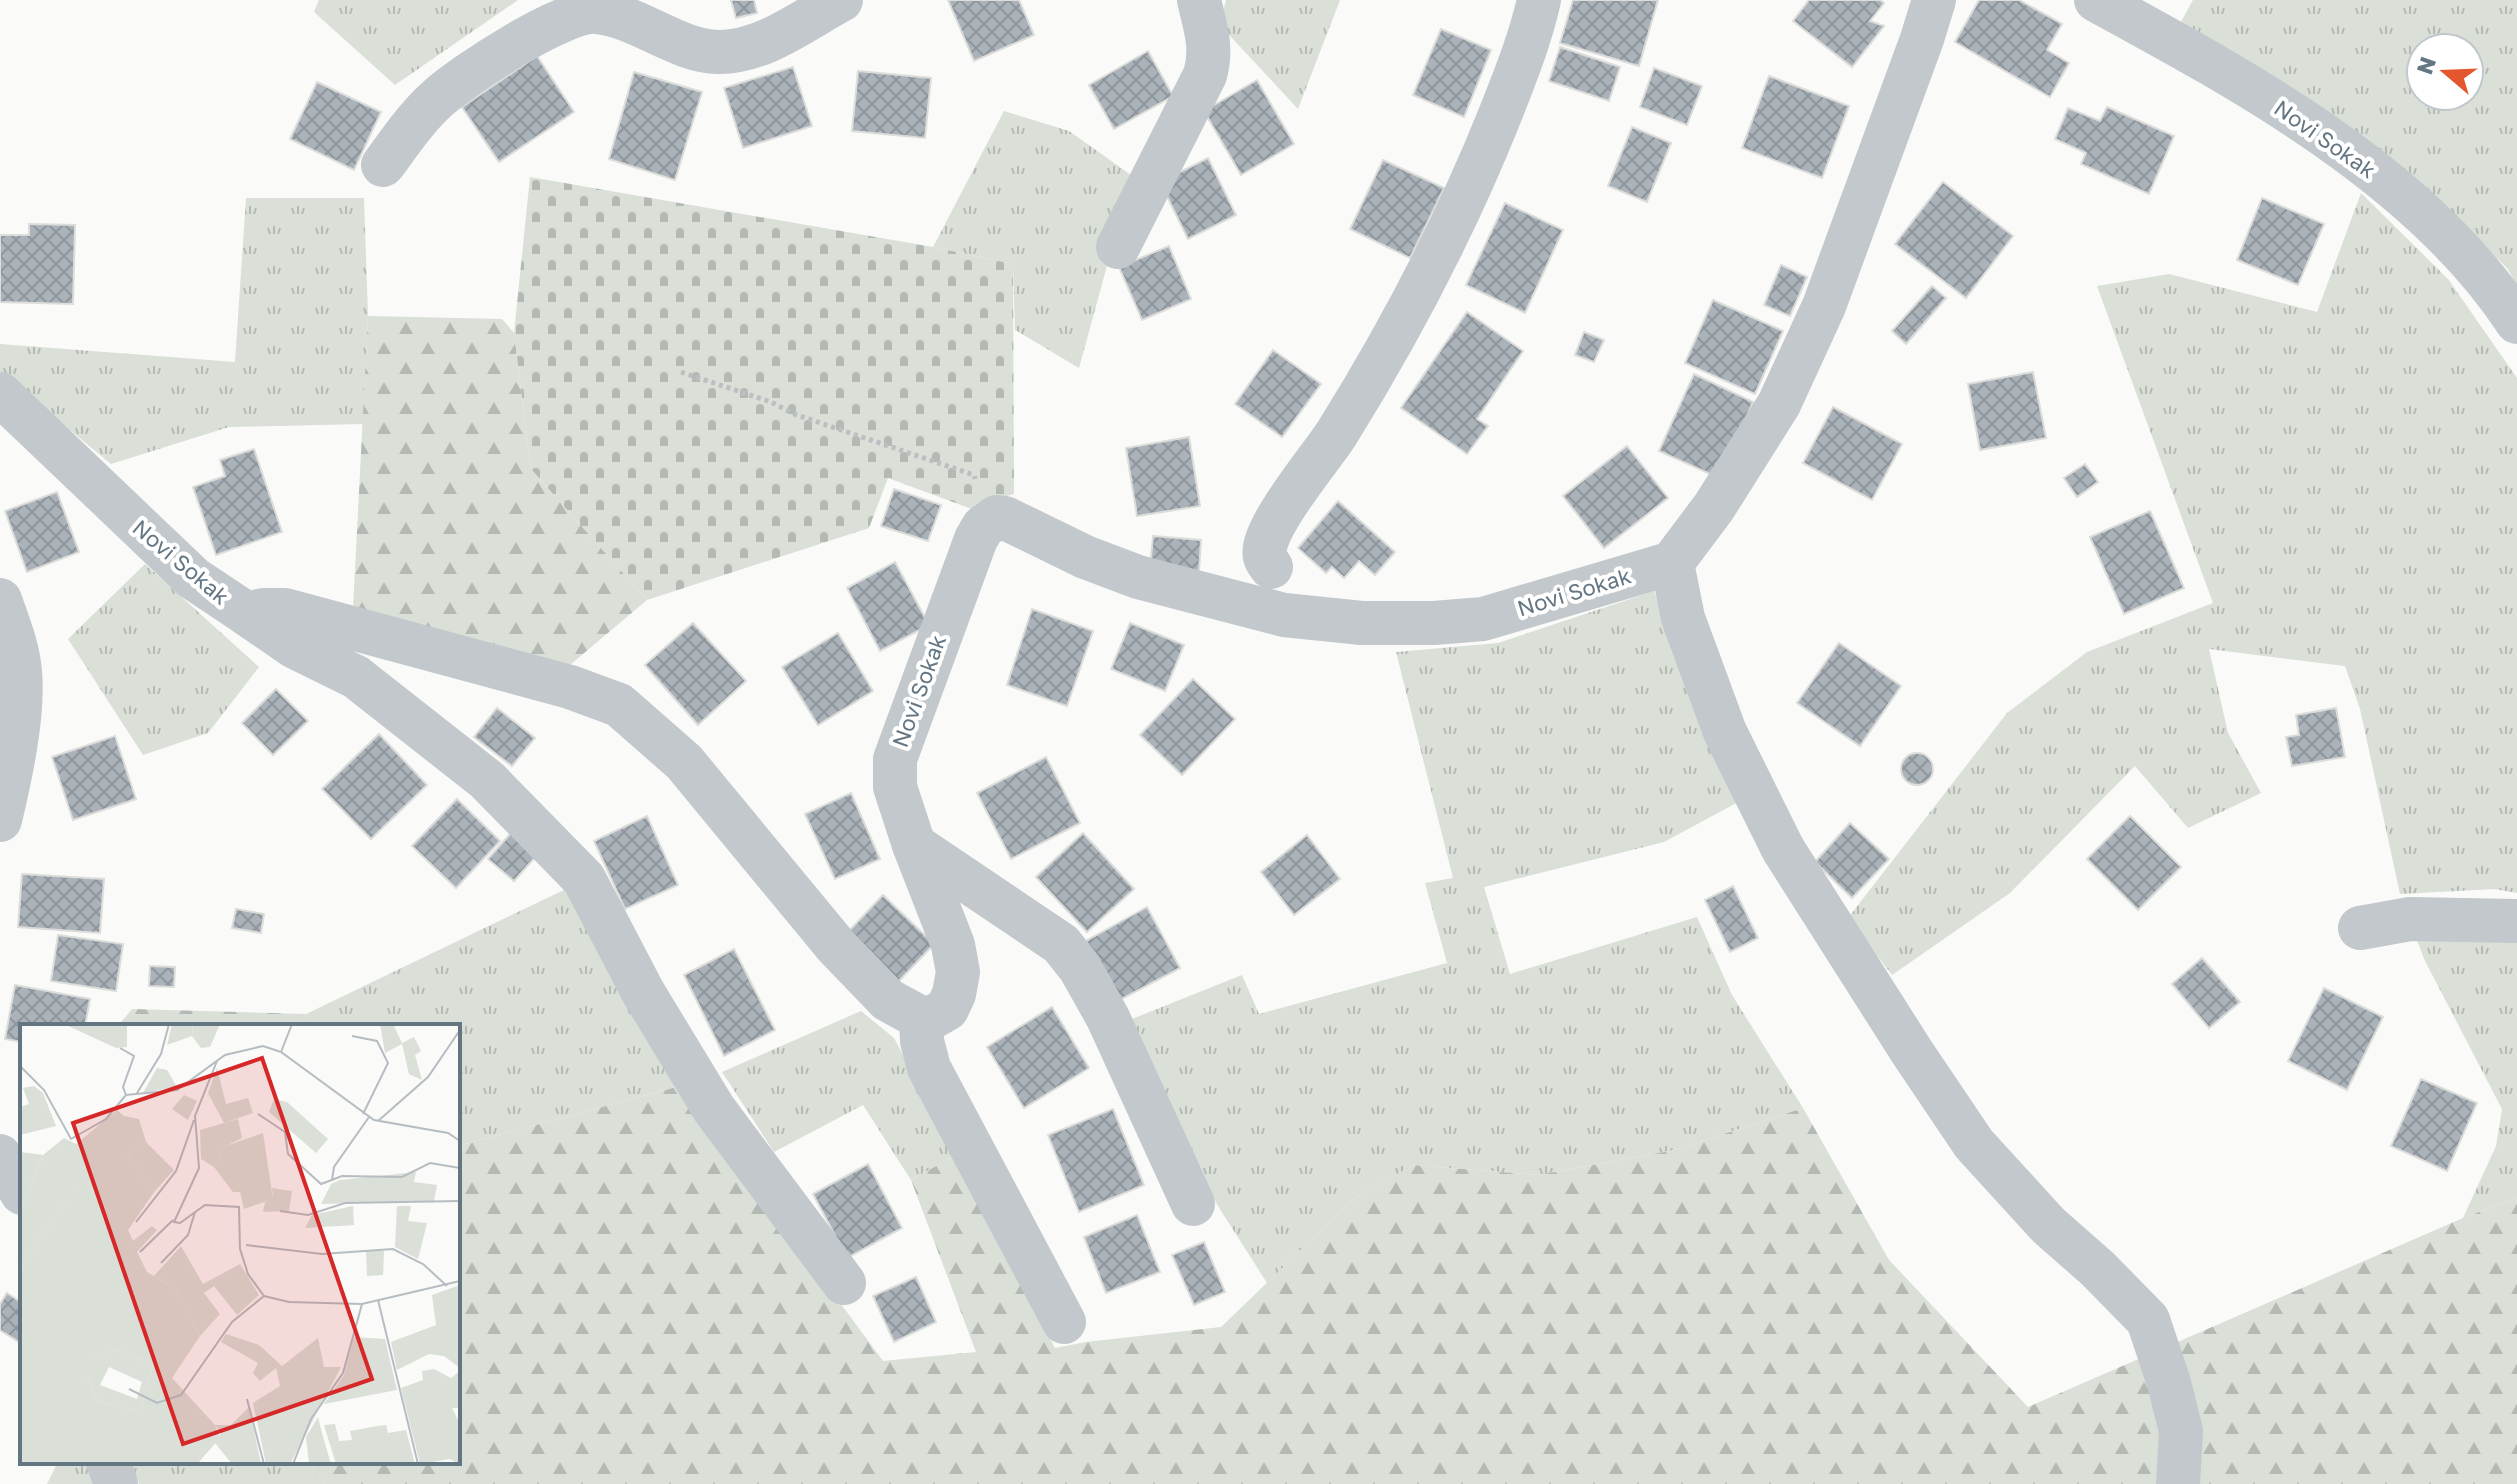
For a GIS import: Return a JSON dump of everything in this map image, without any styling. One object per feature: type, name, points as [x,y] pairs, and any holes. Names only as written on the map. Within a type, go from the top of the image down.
[{"type":"street","points":[[383,165],[415,121],[440,96],[552,24],[574,14],[594,11],[617,16],[683,43],[717,52],[762,43],[841,0]]},
{"type":"street","points":[[1118,247],[1205,75],[1210,38],[1199,0]]},
{"type":"street","points":[[1271,567],[1264,555],[1266,542],[1279,514],[1335,436],[1365,386],[1454,221],[1524,54],[1539,0]]},
{"type":"street","points":[[1934,0],[1824,306],[1779,404],[1714,507],[1672,563],[1683,618],[1725,732],[1783,849],[1974,1144],[2048,1225],[2098,1269],[2148,1320],[2181,1431],[2178,1484]]},
{"type":"street","name":"Novi Sokak","points":[[2096,0],[2220,67],[2406,196],[2455,244],[2517,322]]},
{"type":"street","name":"Novi Sokak","points":[[0,394],[193,578],[247,614],[285,610],[570,687],[619,705],[684,762],[790,892],[857,968],[888,1000],[921,1018],[933,1017],[947,1009],[954,994],[958,972],[953,945],[895,787],[895,759],[976,539],[990,520],[1005,518],[1085,557],[1177,588],[1284,615],[1362,623],[1483,619],[1672,563]]},
{"type":"street","points":[[0,600],[20,672],[19,712],[8,789],[0,820]]},
{"type":"street","points":[[247,614],[295,647],[356,677],[416,724],[487,780],[584,879],[643,992],[714,1109],[844,1283]]},
{"type":"street","points":[[914,845],[1061,944],[1080,968],[1108,1018],[1193,1204]]},
{"type":"street","points":[[2360,928],[2410,919],[2517,921]]},
{"type":"street","points":[[921,1018],[922,1043],[929,1068],[1064,1322]]},
{"type":"street","points":[[0,1156],[20,1190]]},
{"type":"street","points":[[109,1464],[116,1484]]},
{"type":"path","points":[[681,372],[974,475],[978,497],[990,520]]},
{"type":"green space","points":[[319,0],[518,0],[395,85],[314,12]]},
{"type":"green space","points":[[1226,0],[1340,0],[1298,109],[1220,25]]},
{"type":"green space","points":[[2193,0],[2517,0],[2517,285],[2507,268],[2425,189],[2176,31]]},
{"type":"green space","points":[[1004,111],[1069,131],[1138,180],[1110,255],[1079,368],[1015,330],[1013,264],[933,247]]},
{"type":"green space","points":[[530,177],[933,247],[1013,264],[1014,494],[995,499],[977,511],[888,478],[869,528],[647,600],[531,469],[514,333]]},
{"type":"green space","points":[[2361,193],[2448,279],[2517,378],[2517,893],[2495,889],[2400,894],[2360,709],[2345,666],[2209,649],[2228,733],[2261,793],[2188,828],[2135,766],[2010,893],[1892,975],[1848,918],[2007,713],[2087,652],[2213,603],[2097,286],[2169,274],[2317,312]]},
{"type":"green space","points":[[246,198],[364,198],[368,316],[363,424],[229,427],[111,464],[0,372],[0,344],[235,362]]},
{"type":"green space","points":[[368,316],[502,319],[514,333],[531,469],[647,600],[564,670],[353,609]]},
{"type":"green space","points":[[145,564],[259,667],[208,733],[143,755],[68,639]]},
{"type":"green space","points":[[1654,591],[1686,681],[1742,800],[1664,842],[1484,887],[1510,974],[1697,917],[1732,995],[1803,1108],[1675,1150],[1538,1175],[1414,1165],[1356,1197],[1267,1283],[1218,1206],[1122,1023],[1242,975],[1259,1014],[1447,963],[1425,883],[1453,878],[1396,652],[1498,643]]},
{"type":"green space","points":[[570,887],[680,1086],[460,1145],[460,1024],[308,1024],[306,1014]]},
{"type":"green space","points":[[2517,935],[2517,1198],[2463,1218],[2496,1146],[2502,1109],[2416,938]]},
{"type":"green space","points":[[132,1009],[306,1014],[308,1024],[120,1024]]},
{"type":"green space","points":[[861,1011],[894,1038],[956,1155],[911,1180],[863,1105],[774,1152],[722,1072]]},
{"type":"green space","points":[[680,1086],[883,1361],[976,1352],[911,1180],[956,1155],[1055,1348],[1221,1327],[1356,1197],[1414,1165],[1538,1175],[1675,1150],[1803,1108],[1889,1260],[2028,1407],[2463,1218],[2517,1198],[2517,1484],[325,1484],[310,1464],[460,1464],[460,1145]]},
{"type":"green space","points":[[57,1464],[97,1464],[105,1484],[47,1484]]},
{"type":"green space","points":[[132,1464],[310,1464],[325,1484],[139,1484]]},
{"type":"building","points":[[731,0],[754,0],[757,13],[736,18]]},
{"type":"building","points":[[948,0],[1019,0],[1034,35],[974,61]]},
{"type":"building","points":[[1573,0],[1658,0],[1639,66],[1560,43]]},
{"type":"building","points":[[1809,0],[1880,0],[1884,3],[1870,21],[1884,26],[1852,67],[1793,21]]},
{"type":"building","points":[[1979,0],[2019,0],[2062,24],[2047,50],[2069,63],[2050,97],[1955,42]]},
{"type":"building","points":[[1441,29],[1491,50],[1464,117],[1413,95]]},
{"type":"building","points":[[1560,47],[1620,67],[1609,101],[1549,81]]},
{"type":"building","points":[[1148,51],[1173,96],[1114,129],[1089,85]]},
{"type":"building","points":[[537,56],[574,112],[499,162],[462,107]]},
{"type":"building","points":[[793,67],[812,126],[743,148],[724,88]]},
{"type":"building","points":[[1654,68],[1702,86],[1687,125],[1640,107]]},
{"type":"building","points":[[858,71],[931,78],[925,138],[852,131]]},
{"type":"building","points":[[634,72],[702,92],[675,180],[609,159]]},
{"type":"building","points":[[1769,76],[1849,106],[1822,178],[1742,148]]},
{"type":"building","points":[[1257,80],[1294,144],[1241,175],[1204,111]]},
{"type":"building","points":[[317,82],[381,112],[354,170],[290,139]]},
{"type":"building","points":[[2107,107],[2174,136],[2149,194],[2081,164],[2086,153],[2055,139],[2068,108],[2100,121]]},
{"type":"building","points":[[1632,127],[1671,143],[1647,202],[1608,186]]},
{"type":"building","points":[[1208,158],[1236,215],[1188,239],[1160,182]]},
{"type":"building","points":[[1383,160],[1444,188],[1410,258],[1350,229]]},
{"type":"building","points":[[1943,182],[2013,236],[1966,298],[1895,244]]},
{"type":"building","points":[[2262,198],[2324,224],[2298,285],[2237,260]]},
{"type":"building","points":[[1505,203],[1563,230],[1525,313],[1466,285]]},
{"type":"building","points":[[29,224],[75,225],[73,304],[0,302],[0,235],[29,235]]},
{"type":"building","points":[[1169,246],[1191,299],[1142,320],[1119,267]]},
{"type":"building","points":[[1781,265],[1807,277],[1790,316],[1764,305]]},
{"type":"building","points":[[1932,286],[1946,298],[1906,344],[1892,331]]},
{"type":"building","points":[[1713,300],[1783,331],[1755,394],[1685,363]]},
{"type":"building","points":[[1467,312],[1523,351],[1477,419],[1488,426],[1467,454],[1401,408]]},
{"type":"building","points":[[1584,332],[1604,340],[1594,362],[1575,355]]},
{"type":"building","points":[[1273,350],[1321,384],[1282,437],[1235,404]]},
{"type":"building","points":[[2033,372],[2046,438],[1980,450],[1968,384]]},
{"type":"building","points":[[1694,374],[1753,402],[1719,478],[1659,451]]},
{"type":"building","points":[[1833,407],[1902,444],[1872,500],[1803,463]]},
{"type":"building","points":[[1189,437],[1200,506],[1137,516],[1126,448]]},
{"type":"building","points":[[1627,446],[1668,498],[1604,548],[1563,496]]},
{"type":"building","points":[[254,449],[282,532],[216,555],[193,487],[225,476],[220,460]]},
{"type":"building","points":[[2085,464],[2098,482],[2077,497],[2064,478]]},
{"type":"building","points":[[894,489],[941,505],[928,541],[881,526]]},
{"type":"building","points":[[57,492],[79,552],[27,572],[5,511]]},
{"type":"building","points":[[1338,501],[1395,552],[1375,575],[1359,561],[1344,578],[1332,567],[1326,573],[1298,548]]},
{"type":"building","points":[[2150,511],[2184,588],[2124,614],[2090,537]]},
{"type":"building","points":[[1153,536],[1201,540],[1199,571],[1150,568]]},
{"type":"building","points":[[895,562],[929,625],[880,651],[847,588]]},
{"type":"building","points":[[1032,609],[1093,631],[1067,706],[1007,685]]},
{"type":"building","points":[[693,623],[746,681],[698,725],[645,665]]},
{"type":"building","points":[[1130,623],[1184,645],[1165,691],[1111,669]]},
{"type":"building","points":[[838,633],[873,691],[818,725],[782,667]]},
{"type":"building","points":[[1839,643],[1901,686],[1860,746],[1797,703]]},
{"type":"building","points":[[1193,679],[1235,719],[1182,775],[1140,735]]},
{"type":"building","points":[[276,689],[308,721],[273,755],[242,723]]},
{"type":"building","points":[[497,708],[535,738],[512,766],[474,737]]},
{"type":"building","points":[[2336,708],[2345,757],[2292,766],[2286,737],[2299,735],[2296,715]]},
{"type":"building","points":[[379,734],[427,785],[371,839],[322,789]]},
{"type":"building","points":[[115,736],[136,799],[73,820],[52,757]]},
{"type":"building","points":[[1917,753],[1928,758],[1933,769],[1928,780],[1917,785],[1906,780],[1901,769],[1906,758]]},
{"type":"building","points":[[1046,757],[1080,823],[1011,859],[977,793]]},
{"type":"building","points":[[851,793],[880,859],[835,879],[805,814]]},
{"type":"building","points":[[457,799],[500,841],[456,888],[412,846]]},
{"type":"building","points":[[647,816],[678,885],[625,909],[594,841]]},
{"type":"building","points":[[2130,816],[2181,867],[2138,910],[2087,859]]},
{"type":"building","points":[[1850,823],[1889,859],[1852,898],[1815,862]]},
{"type":"building","points":[[511,833],[537,855],[514,881],[488,859]]},
{"type":"building","points":[[1083,833],[1134,889],[1087,932],[1036,877]]},
{"type":"building","points":[[1307,835],[1340,879],[1294,915],[1261,872]]},
{"type":"building","points":[[22,874],[104,879],[100,933],[18,927]]},
{"type":"building","points":[[1733,886],[1758,938],[1730,952],[1705,900]]},
{"type":"building","points":[[883,895],[934,944],[898,982],[847,933]]},
{"type":"building","points":[[1147,907],[1180,968],[1118,1001],[1086,941]]},
{"type":"building","points":[[236,909],[264,914],[261,933],[232,928]]},
{"type":"building","points":[[58,935],[123,944],[116,991],[51,981]]},
{"type":"building","points":[[734,949],[775,1030],[724,1056],[684,975]]},
{"type":"building","points":[[2202,958],[2240,1002],[2209,1028],[2172,984]]},
{"type":"building","points":[[150,966],[175,967],[174,987],[149,986]]},
{"type":"building","points":[[15,985],[90,999],[85,1024],[20,1024],[20,1042],[5,1039]]},
{"type":"building","points":[[2324,988],[2383,1017],[2347,1090],[2288,1061]]},
{"type":"building","points":[[1052,1007],[1089,1068],[1024,1108],[987,1047]]},
{"type":"building","points":[[2421,1079],[2477,1103],[2447,1171],[2391,1146]]},
{"type":"building","points":[[1113,1109],[1144,1185],[1079,1212],[1048,1135]]},
{"type":"building","points":[[868,1164],[902,1228],[847,1258],[813,1194]]},
{"type":"building","points":[[1137,1215],[1160,1272],[1106,1293],[1084,1237]]},
{"type":"building","points":[[1204,1242],[1225,1292],[1194,1305],[1172,1255]]},
{"type":"building","points":[[916,1277],[936,1322],[894,1342],[873,1296]]},
{"type":"building","points":[[7,1293],[20,1302],[19,1342],[0,1330],[0,1304]]}]
